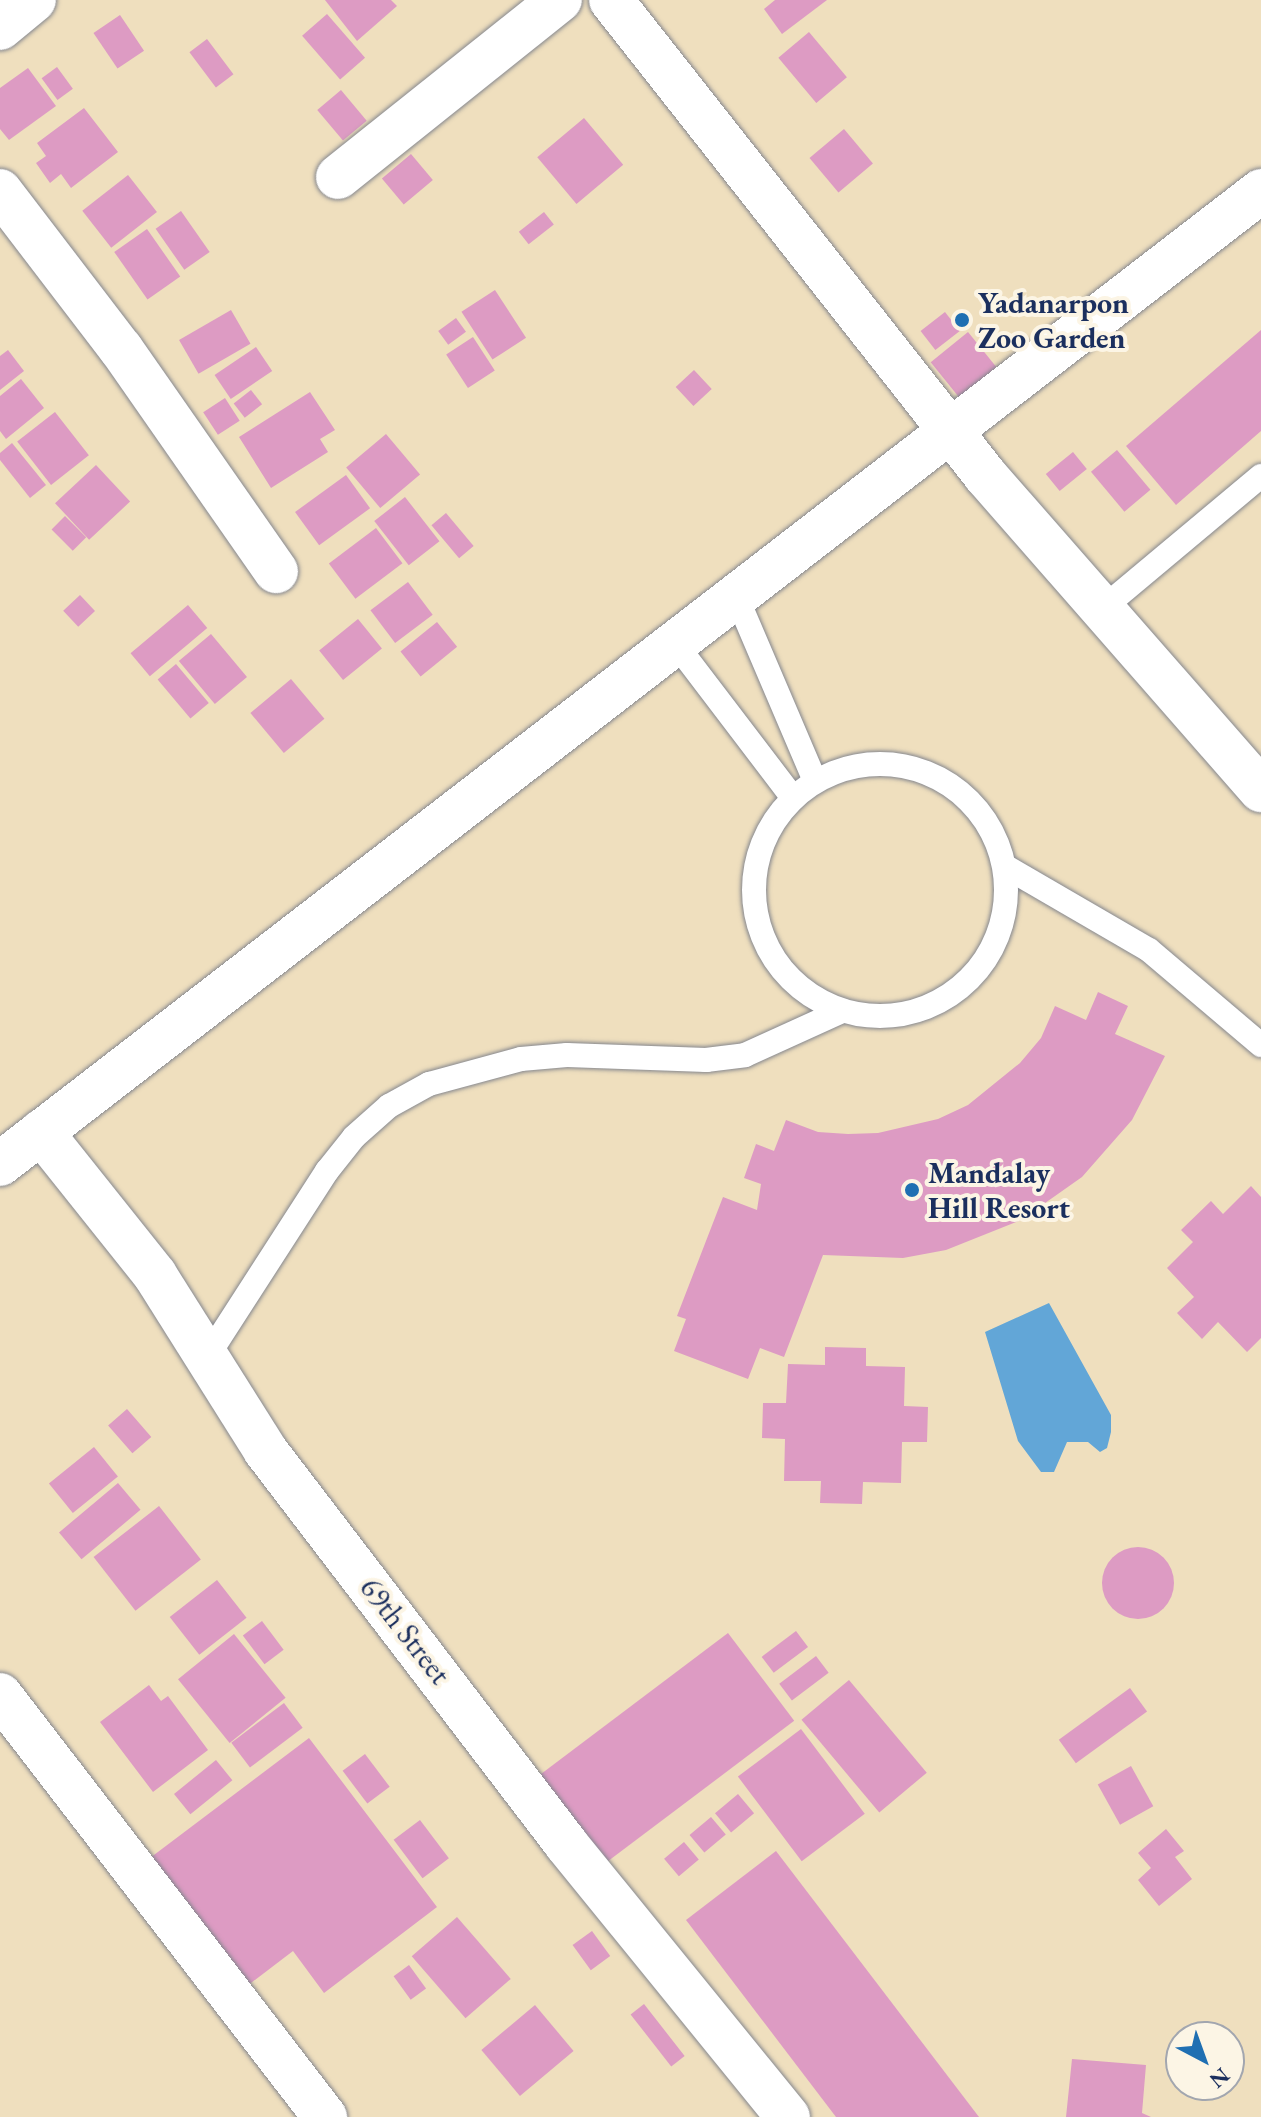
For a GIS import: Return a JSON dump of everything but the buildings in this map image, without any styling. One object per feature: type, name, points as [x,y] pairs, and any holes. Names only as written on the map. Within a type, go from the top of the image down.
[{"type":"street","points":[[0,28],[34,0]]},
{"type":"street","points":[[338,177],[560,0]]},
{"type":"street","points":[[611,0],[952,434],[1261,790]]},
{"type":"street","points":[[0,191],[121,349],[276,571]]},
{"type":"street","points":[[0,1164],[675,643],[952,434],[1261,191]]},
{"type":"street","name":"69th Street","points":[[41,1132],[155,1275],[209,1354],[265,1450],[566,1844],[788,2117]]},
{"type":"street","points":[[0,1695],[325,2117]]},
{"type":"lane","points":[[1103,608],[1261,476]]},
{"type":"lane","points":[[737,598],[815,781]]},
{"type":"lane","points":[[675,643],[793,798]]},
{"type":"lane","points":[[866,764],[920,769],[945,780],[984,817],[1006,867],[1004,921],[979,970],[957,991],[931,1006],[902,1015],[842,1011],[790,980],[759,928],[755,868],[775,818],[793,798],[815,781],[866,764]]},
{"type":"lane","points":[[1006,867],[1149,950],[1261,1045]]},
{"type":"lane","points":[[209,1354],[327,1171],[354,1137],[402,1099],[471,1070],[521,1059],[567,1055],[706,1060],[745,1055],[842,1011]]},
{"type":"water","points":[[1049,1303],[1111,1415],[1111,1432],[1107,1448],[1100,1452],[1088,1442],[1067,1442],[1054,1472],[1041,1472],[1018,1441],[985,1332]]},
{"type":"place","name":"Yadanarpon Zoo Garden","points":[[962,320]]},
{"type":"place","name":"Mandalay Hill Resort","points":[[912,1190]]}]
